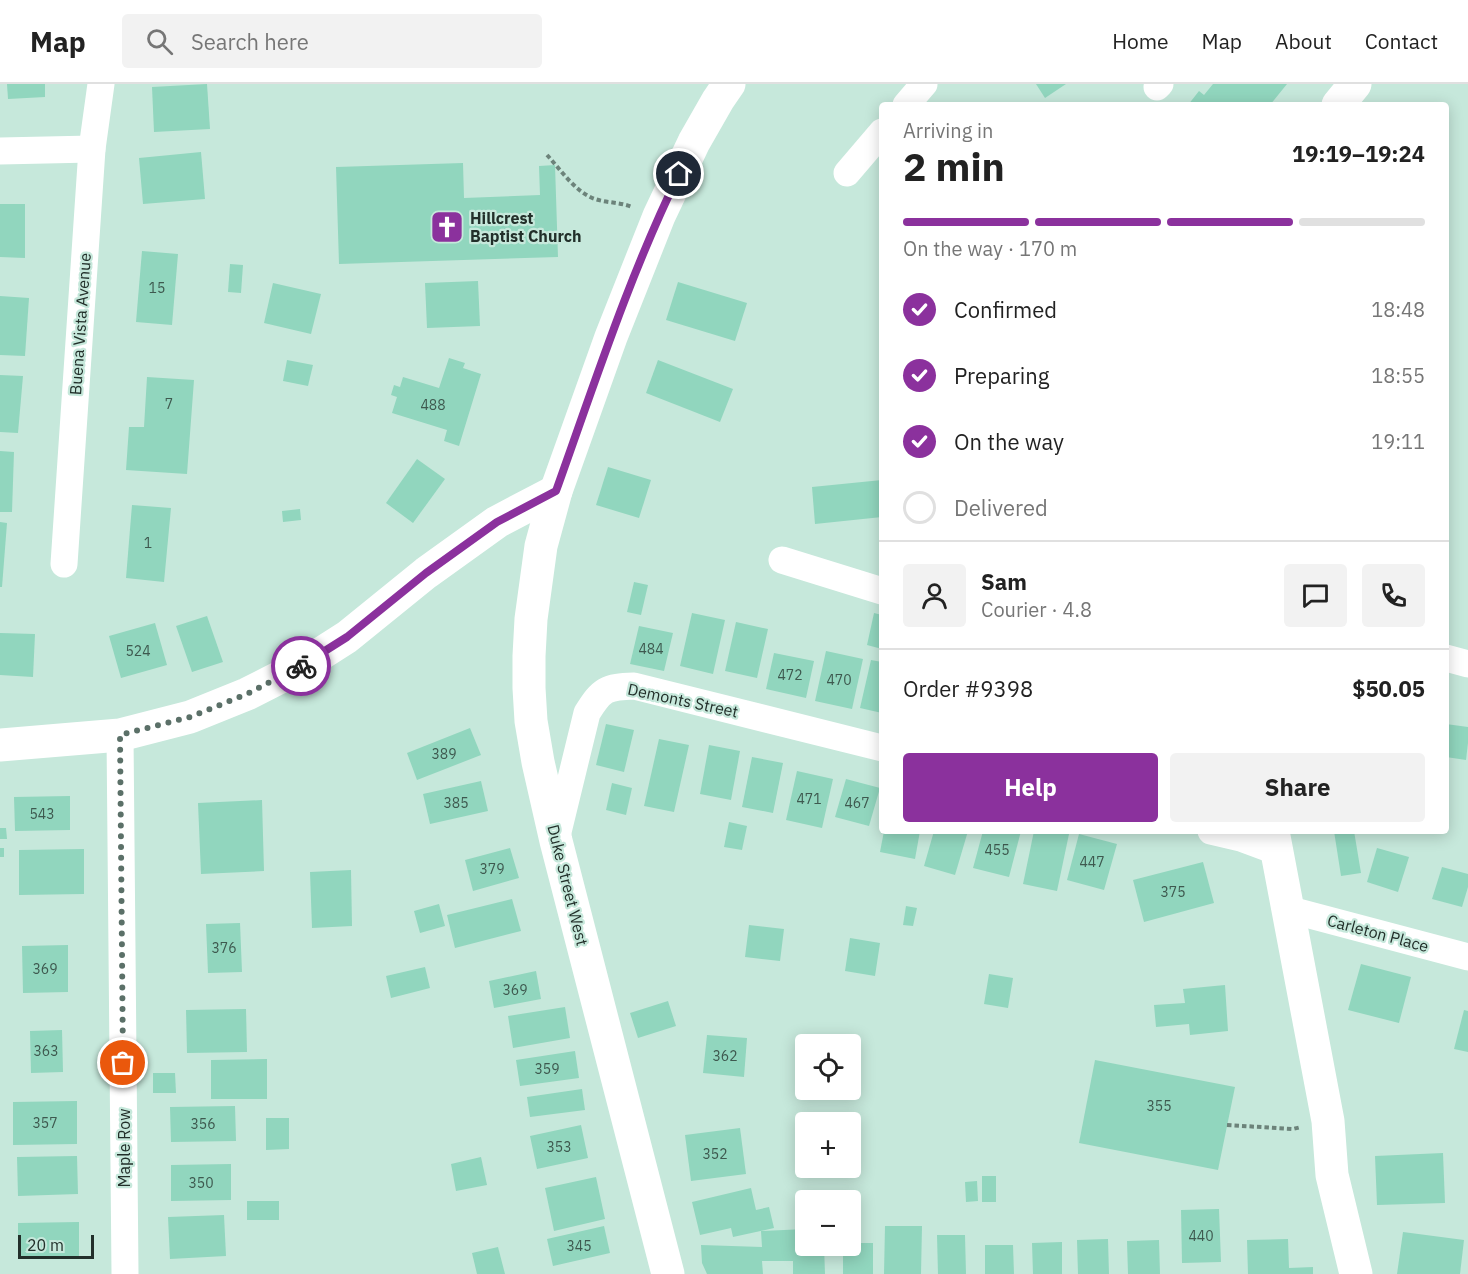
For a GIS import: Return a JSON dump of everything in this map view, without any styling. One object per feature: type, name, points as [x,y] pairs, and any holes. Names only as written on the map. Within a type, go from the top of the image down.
[{"type":"street","name":"Buena Vista Avenue","points":[[64,564],[92,149],[101,84]]},
{"type":"street","name":"Duke Street West","points":[[668,1274],[556,841],[538,762],[531,721],[529,688],[531,619],[541,546],[556,491],[611,337],[658,216],[694,142],[729,84]]},
{"type":"street","points":[[909,102],[924,84]]},
{"type":"street","points":[[1340,102],[1355,84]]},
{"type":"street","points":[[847,173],[879,136]]},
{"type":"street","points":[[0,151],[92,149]]},
{"type":"street","points":[[0,745],[120,735],[190,717],[247,694],[300,667],[347,637],[426,573],[497,522],[556,491]]},
{"type":"street","points":[[782,560],[879,590]]},
{"type":"street","points":[[1449,659],[1468,664]]},
{"type":"street","name":"Demonts Street","points":[[556,841],[587,712],[598,695],[615,687],[634,686],[879,747]]},
{"type":"street","name":"Maple Row","points":[[120,735],[124,1274]]},
{"type":"street","points":[[1224,834],[1274,841],[1328,1121],[1332,1175],[1356,1274]]},
{"type":"street","name":"Carleton Place","points":[[1287,909],[1468,957]]},
{"type":"path","points":[[547,155],[580,190],[596,199],[621,203],[658,216]]},
{"type":"path","points":[[1227,1125],[1293,1129],[1328,1121]]},
{"type":"building","points":[[7,84],[45,84],[45,97],[8,99]]},
{"type":"building","points":[[207,84],[210,129],[154,132],[152,87]]},
{"type":"building","points":[[1036,84],[1066,84],[1045,98]]},
{"type":"building","points":[[1213,84],[1287,84],[1272,102],[1190,102],[1199,91],[1204,95]]},
{"type":"building","points":[[201,152],[205,199],[143,204],[139,158]]},
{"type":"building","name":"Hillcrest Baptist Church","points":[[463,163],[464,198],[540,195],[539,166],[555,165],[558,257],[339,264],[336,167]]},
{"type":"building","points":[[0,204],[25,204],[25,258],[0,257]]},
{"type":"building","points":[[142,251],[178,254],[172,325],[136,322]]},
{"type":"building","points":[[230,264],[243,265],[241,293],[228,292]]},
{"type":"building","points":[[478,281],[480,326],[427,328],[425,283]]},
{"type":"building","points":[[678,282],[747,303],[735,341],[666,320]]},
{"type":"building","points":[[273,283],[321,294],[311,334],[264,323]]},
{"type":"building","points":[[0,296],[29,298],[25,356],[0,355]]},
{"type":"building","points":[[449,358],[465,363],[463,368],[481,374],[459,446],[444,441],[447,430],[392,413],[397,397],[391,395],[394,385],[400,387],[403,377],[439,388]]},
{"type":"building","points":[[287,360],[313,365],[308,386],[283,381]]},
{"type":"building","points":[[658,360],[733,389],[720,422],[646,393]]},
{"type":"building","points":[[0,375],[23,376],[18,433],[0,432]]},
{"type":"building","points":[[147,377],[194,380],[187,474],[126,470],[129,427],[144,427]]},
{"type":"building","points":[[0,451],[14,452],[12,512],[0,512]]},
{"type":"building","points":[[417,459],[445,479],[413,523],[386,503]]},
{"type":"building","points":[[608,467],[651,480],[639,518],[596,505]]},
{"type":"building","points":[[879,480],[879,517],[815,524],[812,487]]},
{"type":"building","points":[[132,505],[171,508],[164,582],[126,578]]},
{"type":"building","points":[[300,509],[301,520],[283,522],[282,511]]},
{"type":"building","points":[[0,522],[7,523],[2,587],[0,587]]},
{"type":"building","points":[[634,582],[648,585],[641,615],[627,612]]},
{"type":"building","points":[[692,613],[725,620],[713,674],[680,666]]},
{"type":"building","points":[[874,613],[879,614],[879,648],[867,645]]},
{"type":"building","points":[[207,616],[223,662],[192,672],[176,626]]},
{"type":"building","points":[[736,622],[768,629],[757,678],[725,671]]},
{"type":"building","points":[[155,623],[167,665],[121,678],[109,636]]},
{"type":"building","points":[[639,626],[673,633],[664,671],[630,664]]},
{"type":"building","points":[[0,633],[35,634],[33,677],[0,675]]},
{"type":"building","points":[[826,651],[863,659],[852,709],[815,701]]},
{"type":"building","points":[[774,653],[814,661],[806,698],[766,689]]},
{"type":"building","points":[[871,660],[879,661],[879,712],[860,708]]},
{"type":"building","points":[[606,724],[634,730],[624,772],[596,765]]},
{"type":"building","points":[[1449,724],[1468,727],[1466,760],[1449,757]]},
{"type":"building","points":[[470,728],[481,755],[417,780],[407,753]]},
{"type":"building","points":[[659,739],[689,745],[674,812],[644,806]]},
{"type":"building","points":[[709,745],[740,751],[731,800],[700,794]]},
{"type":"building","points":[[752,757],[783,763],[773,813],[742,807]]},
{"type":"building","points":[[797,771],[833,779],[822,828],[786,820]]},
{"type":"building","points":[[846,779],[879,788],[869,826],[835,817]]},
{"type":"building","points":[[481,781],[488,811],[430,824],[423,794]]},
{"type":"building","points":[[612,783],[632,788],[626,815],[606,810]]},
{"type":"building","points":[[70,796],[70,830],[15,831],[14,797]]},
{"type":"building","points":[[262,800],[264,871],[201,874],[198,803]]},
{"type":"building","points":[[729,822],[747,826],[742,850],[724,847]]},
{"type":"building","points":[[0,828],[6,828],[7,839],[0,839]]},
{"type":"building","points":[[883,834],[919,834],[915,859],[880,852]]},
{"type":"building","points":[[933,834],[967,834],[955,875],[924,866]]},
{"type":"building","points":[[982,834],[1020,834],[1009,877],[973,868]]},
{"type":"building","points":[[1033,834],[1069,834],[1057,891],[1023,884]]},
{"type":"building","points":[[1079,834],[1117,844],[1104,890],[1067,880]]},
{"type":"building","points":[[1334,834],[1354,834],[1361,873],[1341,876]]},
{"type":"building","points":[[0,848],[4,848],[4,857],[0,857]]},
{"type":"building","points":[[510,848],[519,878],[473,891],[465,860]]},
{"type":"building","points":[[1377,848],[1409,857],[1398,892],[1367,882]]},
{"type":"building","points":[[84,849],[84,894],[19,895],[19,850]]},
{"type":"building","points":[[1203,862],[1214,903],[1144,922],[1133,880]]},
{"type":"building","points":[[1442,867],[1468,874],[1468,887],[1462,907],[1432,899]]},
{"type":"building","points":[[351,870],[352,926],[312,928],[310,872]]},
{"type":"building","points":[[512,899],[521,931],[455,948],[447,915]]},
{"type":"building","points":[[439,904],[445,926],[420,933],[414,911]]},
{"type":"building","points":[[906,906],[917,908],[913,926],[903,925]]},
{"type":"building","points":[[240,923],[242,972],[208,973],[206,924]]},
{"type":"building","points":[[749,925],[784,929],[780,961],[745,957]]},
{"type":"building","points":[[850,938],[880,943],[875,976],[845,971]]},
{"type":"building","points":[[68,945],[68,992],[23,993],[22,946]]},
{"type":"building","points":[[1361,964],[1411,977],[1399,1023],[1348,1010]]},
{"type":"building","points":[[425,967],[430,988],[391,998],[386,976]]},
{"type":"building","points":[[536,971],[541,999],[494,1008],[489,981]]},
{"type":"building","points":[[989,974],[1013,978],[1008,1008],[984,1004]]},
{"type":"building","points":[[1225,985],[1228,1031],[1190,1035],[1189,1024],[1156,1027],[1154,1005],[1185,1003],[1183,989]]},
{"type":"building","points":[[668,1001],[676,1026],[638,1038],[630,1013]]},
{"type":"building","points":[[565,1007],[570,1038],[513,1048],[508,1016]]},
{"type":"building","points":[[246,1009],[247,1052],[187,1053],[186,1010]]},
{"type":"building","points":[[1464,1010],[1468,1011],[1468,1052],[1454,1049]]},
{"type":"building","points":[[62,1030],[63,1072],[31,1073],[30,1031]]},
{"type":"building","points":[[707,1035],[747,1038],[744,1077],[703,1073]]},
{"type":"building","points":[[575,1051],[579,1078],[520,1086],[516,1060]]},
{"type":"building","points":[[267,1059],[267,1099],[211,1099],[211,1060]]},
{"type":"building","points":[[1095,1060],[1235,1087],[1218,1170],[1079,1143]]},
{"type":"building","points":[[153,1073],[175,1073],[176,1093],[153,1093]]},
{"type":"building","points":[[582,1089],[585,1110],[530,1117],[527,1097]]},
{"type":"building","points":[[77,1101],[77,1144],[13,1145],[13,1102]]},
{"type":"building","points":[[235,1106],[236,1141],[171,1142],[170,1107]]},
{"type":"building","points":[[266,1118],[289,1118],[289,1149],[266,1150]]},
{"type":"building","points":[[581,1125],[588,1158],[537,1169],[530,1136]]},
{"type":"building","points":[[740,1128],[746,1174],[691,1181],[685,1135]]},
{"type":"building","points":[[1443,1153],[1445,1203],[1377,1205],[1375,1156]]},
{"type":"building","points":[[77,1156],[78,1194],[18,1196],[17,1157]]},
{"type":"building","points":[[481,1157],[487,1185],[456,1191],[451,1164]]},
{"type":"building","points":[[231,1164],[231,1200],[171,1201],[171,1165]]},
{"type":"building","points":[[982,1176],[996,1176],[996,1202],[982,1202]]},
{"type":"building","points":[[596,1177],[605,1219],[554,1231],[545,1188]]},
{"type":"building","points":[[977,1181],[978,1201],[966,1202],[965,1182]]},
{"type":"building","points":[[751,1188],[756,1210],[769,1207],[774,1228],[733,1237],[731,1228],[700,1235],[692,1202]]},
{"type":"building","points":[[247,1201],[279,1201],[279,1220],[247,1220]]},
{"type":"building","points":[[1219,1209],[1221,1262],[1182,1263],[1181,1210]]},
{"type":"building","points":[[224,1215],[226,1256],[170,1259],[168,1217]]},
{"type":"building","points":[[79,1222],[79,1257],[18,1258],[18,1223]]},
{"type":"building","points":[[604,1226],[610,1253],[553,1266],[547,1239]]},
{"type":"building","points":[[885,1226],[922,1226],[921,1274],[884,1274]]},
{"type":"building","points":[[795,1229],[795,1256],[824,1256],[825,1274],[793,1274],[793,1261],[762,1261],[763,1274],[707,1274],[702,1263],[701,1245],[762,1247],[761,1231]]},
{"type":"building","points":[[1403,1232],[1464,1240],[1460,1274],[1397,1274]]},
{"type":"building","points":[[937,1235],[965,1235],[966,1274],[938,1274]]},
{"type":"building","points":[[1108,1239],[1109,1274],[1078,1274],[1077,1240]]},
{"type":"building","points":[[1288,1239],[1289,1268],[1313,1267],[1313,1274],[1248,1274],[1247,1240]]},
{"type":"building","points":[[1159,1240],[1160,1274],[1128,1274],[1127,1241]]},
{"type":"building","points":[[1062,1242],[1062,1274],[1033,1274],[1032,1243]]},
{"type":"building","points":[[861,1243],[873,1243],[873,1274],[843,1274],[843,1256],[861,1256]]},
{"type":"building","points":[[985,1245],[1013,1245],[1014,1274],[985,1274]]},
{"type":"building","points":[[498,1247],[505,1274],[477,1274],[472,1253]]},
{"type":"way so far","points":[[123,1063],[120,735],[190,717],[247,694],[301,666]]},
{"type":"place","name":"Hillcrest Baptist Church","points":[[447,227]]},
{"type":"route","points":[[301,666],[347,637],[426,573],[497,522],[556,491],[611,337],[658,216],[679,174]]}]
